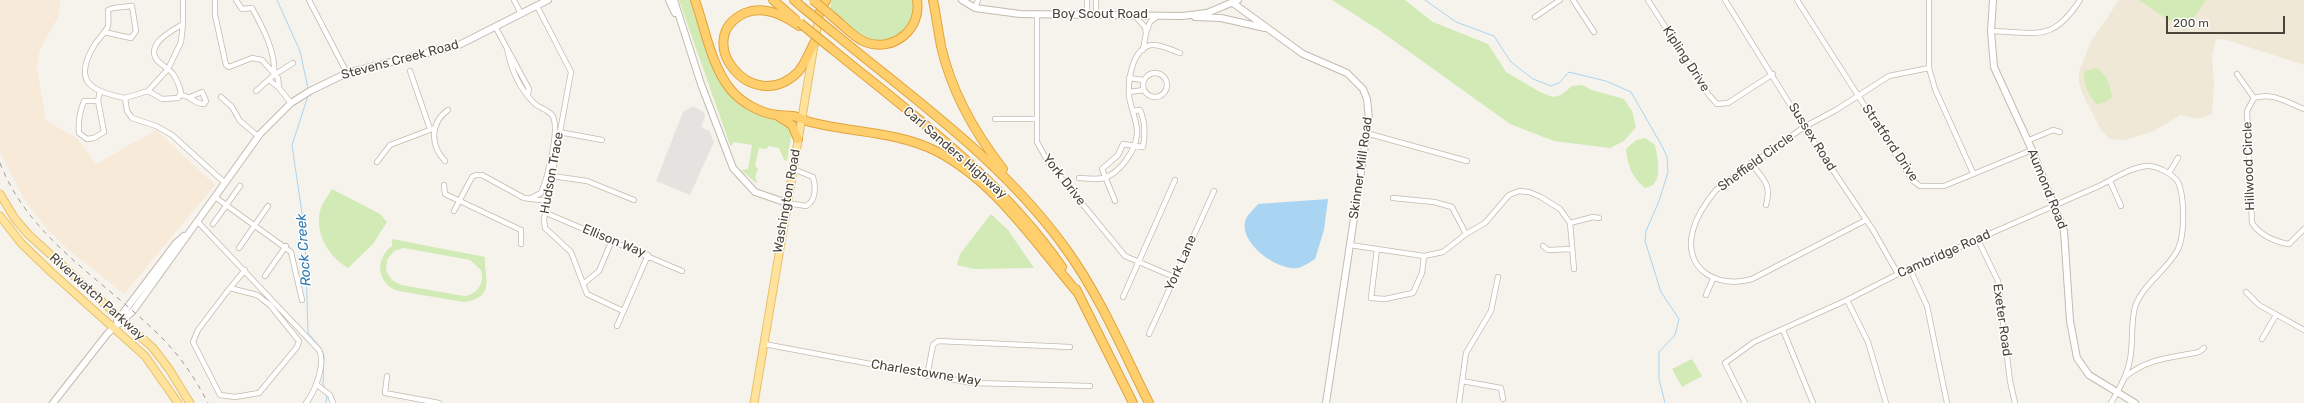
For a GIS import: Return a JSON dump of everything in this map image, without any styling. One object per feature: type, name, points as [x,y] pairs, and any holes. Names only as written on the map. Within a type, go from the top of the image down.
[{"type":"highway","points":[[695,0],[714,58],[731,90],[742,100],[758,109],[778,115],[902,138],[925,146],[948,158],[966,171],[1008,210],[1078,293]]},
{"type":"highway","name":"Carl Sanders Highway","points":[[773,0],[800,24],[968,161],[1000,190],[1050,250],[1078,293],[1133,403]]},
{"type":"highway","name":"Carl Sanders Highway","points":[[794,0],[984,157],[1026,198],[1067,249],[1089,284],[1149,403]]},
{"type":"highway","points":[[813,0],[862,40],[873,44],[888,44],[903,37],[913,26],[917,15],[917,0]]},
{"type":"highway","points":[[819,14],[826,0]]},
{"type":"highway","points":[[933,0],[941,46],[955,87],[981,138],[1026,198]]},
{"type":"highway","points":[[800,24],[772,12],[761,10],[747,13],[733,22],[726,33],[724,45],[727,61],[734,71],[747,81],[758,85],[772,85],[786,80],[797,72],[814,43]]},
{"type":"highway","points":[[778,115],[792,125],[798,139]]},
{"type":"main road","name":"Washington Road","points":[[754,403],[822,0]]},
{"type":"main road","name":"Riverwatch Parkway","points":[[0,194],[2,203],[29,235],[152,348],[165,364],[190,403]]},
{"type":"main road","name":"Riverwatch Parkway","points":[[0,216],[21,242],[145,356],[178,403]]},
{"type":"street","points":[[104,32],[131,38],[136,31],[132,6],[108,10],[108,27],[104,32],[88,56],[84,68],[86,78],[92,87],[109,95],[125,98],[148,91],[168,69],[181,42],[183,0]]},
{"type":"street","points":[[215,0],[215,15],[228,67],[252,58],[262,60],[278,78],[279,88]]},
{"type":"street","points":[[236,0],[242,9],[252,8],[256,15],[274,57],[274,75]]},
{"type":"street","points":[[309,0],[347,73]]},
{"type":"street","points":[[514,0],[521,14]]},
{"type":"street","name":"Stevens Creek Road","points":[[53,403],[113,328],[121,319],[133,311],[258,136],[291,103],[310,91],[347,73],[438,52],[459,45],[496,28],[548,0]]},
{"type":"street","points":[[669,0],[682,26]]},
{"type":"street","points":[[674,0],[724,146],[734,168],[755,192],[787,203],[806,206],[812,202],[815,182],[813,177],[793,169]]},
{"type":"street","name":"Boy Scout Road","points":[[962,0],[976,8],[990,12],[1182,16],[1207,13],[1236,2]]},
{"type":"street","points":[[976,8],[978,0]]},
{"type":"street","points":[[1087,0],[1087,14]]},
{"type":"street","points":[[1096,0],[1096,14]]},
{"type":"street","points":[[1535,17],[1560,0]]},
{"type":"street","points":[[1573,0],[1594,32]]},
{"type":"street","name":"Kipling Drive","points":[[1648,0],[1709,95],[1717,104],[1728,103],[1773,74]]},
{"type":"street","name":"Sussex Road","points":[[1725,0],[1773,74],[1804,127],[1883,246],[1898,274]]},
{"type":"street","name":"Stratford Drive","points":[[1797,0],[1912,180],[1920,186],[1944,186],[2032,150]]},
{"type":"street","points":[[1929,0],[1929,68],[1935,89],[1973,173]]},
{"type":"street","name":"Aumond Road","points":[[1993,0],[1991,31],[1994,67],[2032,150],[2054,204],[2065,238],[2070,321],[2077,358],[2089,375],[2135,403]]},
{"type":"street","points":[[1991,31],[2046,32],[2060,26],[2080,0]]},
{"type":"street","name":"Skinner Mill Road","points":[[1236,2],[1265,28],[1312,60],[1347,73],[1363,88],[1367,98],[1369,109],[1366,133],[1326,403]]},
{"type":"street","name":"Hudson Trace","points":[[537,6],[571,72],[544,219],[545,228],[571,252],[578,266],[586,294],[623,311]]},
{"type":"street","name":"York Drive","points":[[1037,14],[1037,142],[1048,162],[1125,256],[1174,277]]},
{"type":"street","points":[[1133,14],[1140,19],[1146,33]]},
{"type":"street","points":[[1143,50],[1146,33],[1150,22],[1159,15]]},
{"type":"street","points":[[1182,16],[1221,18],[1265,28]]},
{"type":"street","points":[[180,95],[181,92],[178,84],[168,69],[156,58],[154,50],[156,45],[169,32],[183,24]]},
{"type":"street","points":[[496,28],[507,49],[509,62],[523,90],[528,94],[533,102],[552,115],[556,125],[545,183],[541,193],[531,198]]},
{"type":"street","points":[[1079,178],[1105,178],[1110,176],[1123,163],[1134,145],[1137,134],[1129,92],[1129,78],[1136,57],[1149,46],[1160,46],[1180,53]]},
{"type":"street","points":[[256,91],[274,75],[293,63]]},
{"type":"street","name":"Sheffield Circle","points":[[1713,279],[1699,266],[1693,254],[1693,232],[1707,201],[1716,190],[1804,127],[1836,110],[1889,76],[1929,68]]},
{"type":"street","points":[[410,71],[432,128],[434,144],[445,161]]},
{"type":"street","points":[[1157,73],[1164,77],[1167,86],[1162,94],[1156,97],[1149,96],[1144,90],[1144,80],[1148,75],[1157,73]]},
{"type":"street","points":[[2237,74],[2254,98],[2270,96],[2304,109]]},
{"type":"street","points":[[1129,78],[1144,80]]},
{"type":"street","points":[[269,80],[279,88],[291,103]]},
{"type":"street","points":[[1129,92],[1144,90]]},
{"type":"street","points":[[98,102],[84,102],[82,106],[79,133],[87,139],[104,132],[98,102],[100,91]]},
{"type":"street","points":[[148,91],[162,99],[170,100],[178,98],[180,95]]},
{"type":"street","points":[[180,95],[190,97]]},
{"type":"street","points":[[221,97],[232,107],[240,121],[258,136]]},
{"type":"street","points":[[125,98],[127,111],[132,118],[156,126],[172,135],[225,183]]},
{"type":"street","name":"Hillwood Circle","points":[[2254,98],[2247,111],[2252,223],[2263,234],[2283,243],[2289,244],[2304,229]]},
{"type":"street","points":[[377,162],[390,145],[432,128],[442,114],[448,110]]},
{"type":"street","points":[[1115,201],[1102,169],[1118,155],[1123,144],[1143,147],[1145,138],[1142,114],[1140,110],[1133,112]]},
{"type":"street","points":[[995,119],[1036,119]]},
{"type":"street","points":[[2028,141],[2053,130],[2060,132]]},
{"type":"street","points":[[559,132],[602,140]]},
{"type":"street","points":[[1366,133],[1467,161]]},
{"type":"street","points":[[2111,403],[2124,379],[2129,364],[2136,306],[2144,292],[2178,251],[2182,239],[2181,194],[2177,181],[2168,173],[2178,158]]},
{"type":"street","points":[[1751,164],[1768,185],[1769,194],[1766,205]]},
{"type":"street","name":"Cambridge Road","points":[[1745,403],[1725,363],[1754,342],[1847,300],[1898,274],[1978,240],[2054,204],[2128,172],[2147,166],[2168,173]]},
{"type":"street","points":[[454,211],[472,177],[476,175],[489,178],[524,198],[548,201]]},
{"type":"street","points":[[552,176],[587,181],[634,200]]},
{"type":"street","points":[[1122,297],[1175,180]]},
{"type":"street","points":[[2110,181],[2121,206]]},
{"type":"street","points":[[213,224],[240,186]]},
{"type":"street","points":[[444,186],[445,194],[459,202],[521,230],[521,244]]},
{"type":"street","name":"York Lane","points":[[1149,334],[1214,191]]},
{"type":"street","points":[[1350,245],[1424,256],[1443,252],[1494,215],[1509,195],[1519,191],[1529,192],[1541,197],[1560,209],[1570,223],[1574,269]]},
{"type":"street","points":[[215,196],[286,246],[291,252],[295,264],[302,300]]},
{"type":"street","points":[[1393,198],[1434,202],[1452,208],[1466,234]]},
{"type":"street","points":[[239,248],[254,224],[268,206]]},
{"type":"street","name":"Ellison Way","points":[[546,213],[648,255],[682,271]]},
{"type":"street","points":[[1570,223],[1593,217],[1599,218]]},
{"type":"street","points":[[1706,295],[1713,279],[1728,283],[1752,279],[1866,220]]},
{"type":"street","points":[[197,221],[245,270],[295,324],[322,356],[313,394],[306,403]]},
{"type":"street","points":[[583,284],[599,271],[612,240]]},
{"type":"street","name":"Exeter Road","points":[[1978,240],[1998,281],[2010,381],[2015,403]]},
{"type":"street","points":[[265,276],[286,246]]},
{"type":"street","points":[[1543,246],[1548,250],[1572,249]]},
{"type":"street","points":[[1377,249],[1371,298],[1385,299],[1413,293],[1422,273],[1424,256]]},
{"type":"street","points":[[617,326],[648,255]]},
{"type":"street","points":[[1910,269],[1927,306],[1947,403]]},
{"type":"street","points":[[230,288],[257,295],[270,305],[299,341],[297,347],[259,393],[226,397],[220,395],[192,342],[198,330],[230,288],[245,270]]},
{"type":"street","points":[[1459,403],[1466,353],[1491,311],[1495,282],[1498,277]]},
{"type":"street","points":[[2246,292],[2252,300],[2304,330]]},
{"type":"street","points":[[1847,300],[1868,342],[1886,403]]},
{"type":"street","points":[[2262,339],[2276,315]]},
{"type":"street","points":[[1783,330],[1813,403]]},
{"type":"street","points":[[927,376],[933,345],[938,341],[1070,347]]},
{"type":"street","name":"Charlestowne Way","points":[[764,344],[927,376],[972,382],[1090,386]]},
{"type":"street","points":[[2124,379],[2142,365],[2150,361],[2199,352],[2204,348]]},
{"type":"street","points":[[387,376],[385,393],[439,403]]},
{"type":"street","points":[[1462,381],[1501,388],[1503,399]]},
{"type":"street","points":[[316,384],[330,395],[333,403]]},
{"type":"shaded area","points":[[0,0],[60,0],[59,15],[39,52],[37,69],[46,120],[79,140],[96,164],[156,130],[215,185],[124,294],[70,251],[46,228],[25,201],[0,152]]},
{"type":"shaded area","points":[[2119,0],[2304,0],[2304,65],[2227,40],[2216,39],[2212,56],[2214,85],[2212,114],[2198,119],[2180,115],[2154,131],[2125,140],[2109,139],[2101,130],[2083,95],[2079,84],[2079,72],[2090,43]]},
{"type":"shaded area","points":[[693,106],[704,112],[705,117],[701,127],[709,131],[714,142],[690,195],[656,181],[683,112]]},
{"type":"green space","points":[[679,0],[693,0],[723,83],[762,115],[782,121],[792,132],[787,161],[784,160],[779,148],[768,146],[767,149],[759,148],[755,165],[758,169],[755,177],[756,183],[741,170],[748,169],[752,145],[733,142],[732,146],[730,145]]},
{"type":"green space","points":[[831,0],[913,0],[913,17],[908,27],[899,36],[888,41],[878,41],[857,32],[838,17],[830,9]]},
{"type":"green space","points":[[1332,0],[1405,0],[1433,22],[1488,44],[1506,72],[1540,92],[1553,97],[1561,95],[1572,86],[1582,85],[1592,90],[1624,99],[1632,111],[1636,127],[1624,141],[1610,148],[1554,141],[1510,124],[1379,30]]},
{"type":"green space","points":[[2139,0],[2206,0],[2185,31]]},
{"type":"green space","points":[[2096,68],[2105,76],[2112,97],[2101,104],[2096,104],[2091,97],[2084,80],[2085,71]]},
{"type":"green space","points":[[1645,138],[1655,145],[1658,171],[1655,182],[1651,186],[1645,188],[1633,175],[1626,149],[1636,140]]},
{"type":"green space","points":[[332,189],[380,214],[387,222],[373,244],[348,268],[340,263],[328,249],[320,232],[319,214],[322,205]]},
{"type":"green space","points":[[991,214],[1008,230],[1034,268],[974,269],[957,265],[960,254]]},
{"type":"green space","points":[[392,239],[485,257],[485,291],[481,296],[474,300],[463,302],[399,291],[392,288],[382,278],[380,271],[382,258],[386,251],[392,246]],"holes":[[[404,248],[470,260],[481,270],[482,279],[481,284],[476,291],[464,296],[401,285],[392,280],[386,271],[387,260],[394,251]]]},
{"type":"green space","points":[[1692,359],[1702,376],[1682,387],[1672,369]]},
{"type":"water","points":[[1328,199],[1324,230],[1315,259],[1302,267],[1289,268],[1270,260],[1253,245],[1247,237],[1245,228],[1246,219],[1258,204]]},
{"type":"waterway","name":"Rock Creek","points":[[277,0],[300,51],[308,88]]},
{"type":"waterway","points":[[1425,0],[1456,22],[1494,36],[1511,62],[1533,79],[1551,86],[1559,83],[1569,72],[1606,81],[1631,92],[1667,157],[1668,172],[1659,201],[1646,231],[1645,241],[1661,292],[1679,319],[1675,335],[1659,352],[1659,379],[1665,403]]},
{"type":"waterway","name":"Rock Creek","points":[[308,96],[292,145],[305,234],[308,333],[320,347],[324,356],[323,384],[326,391]]},
{"type":"waterway","name":"Rock Creek","points":[[326,403],[327,396]]},
{"type":"railway","points":[[0,163],[13,190],[30,215],[50,238],[73,260],[143,320],[165,341],[189,370],[208,403]]}]
